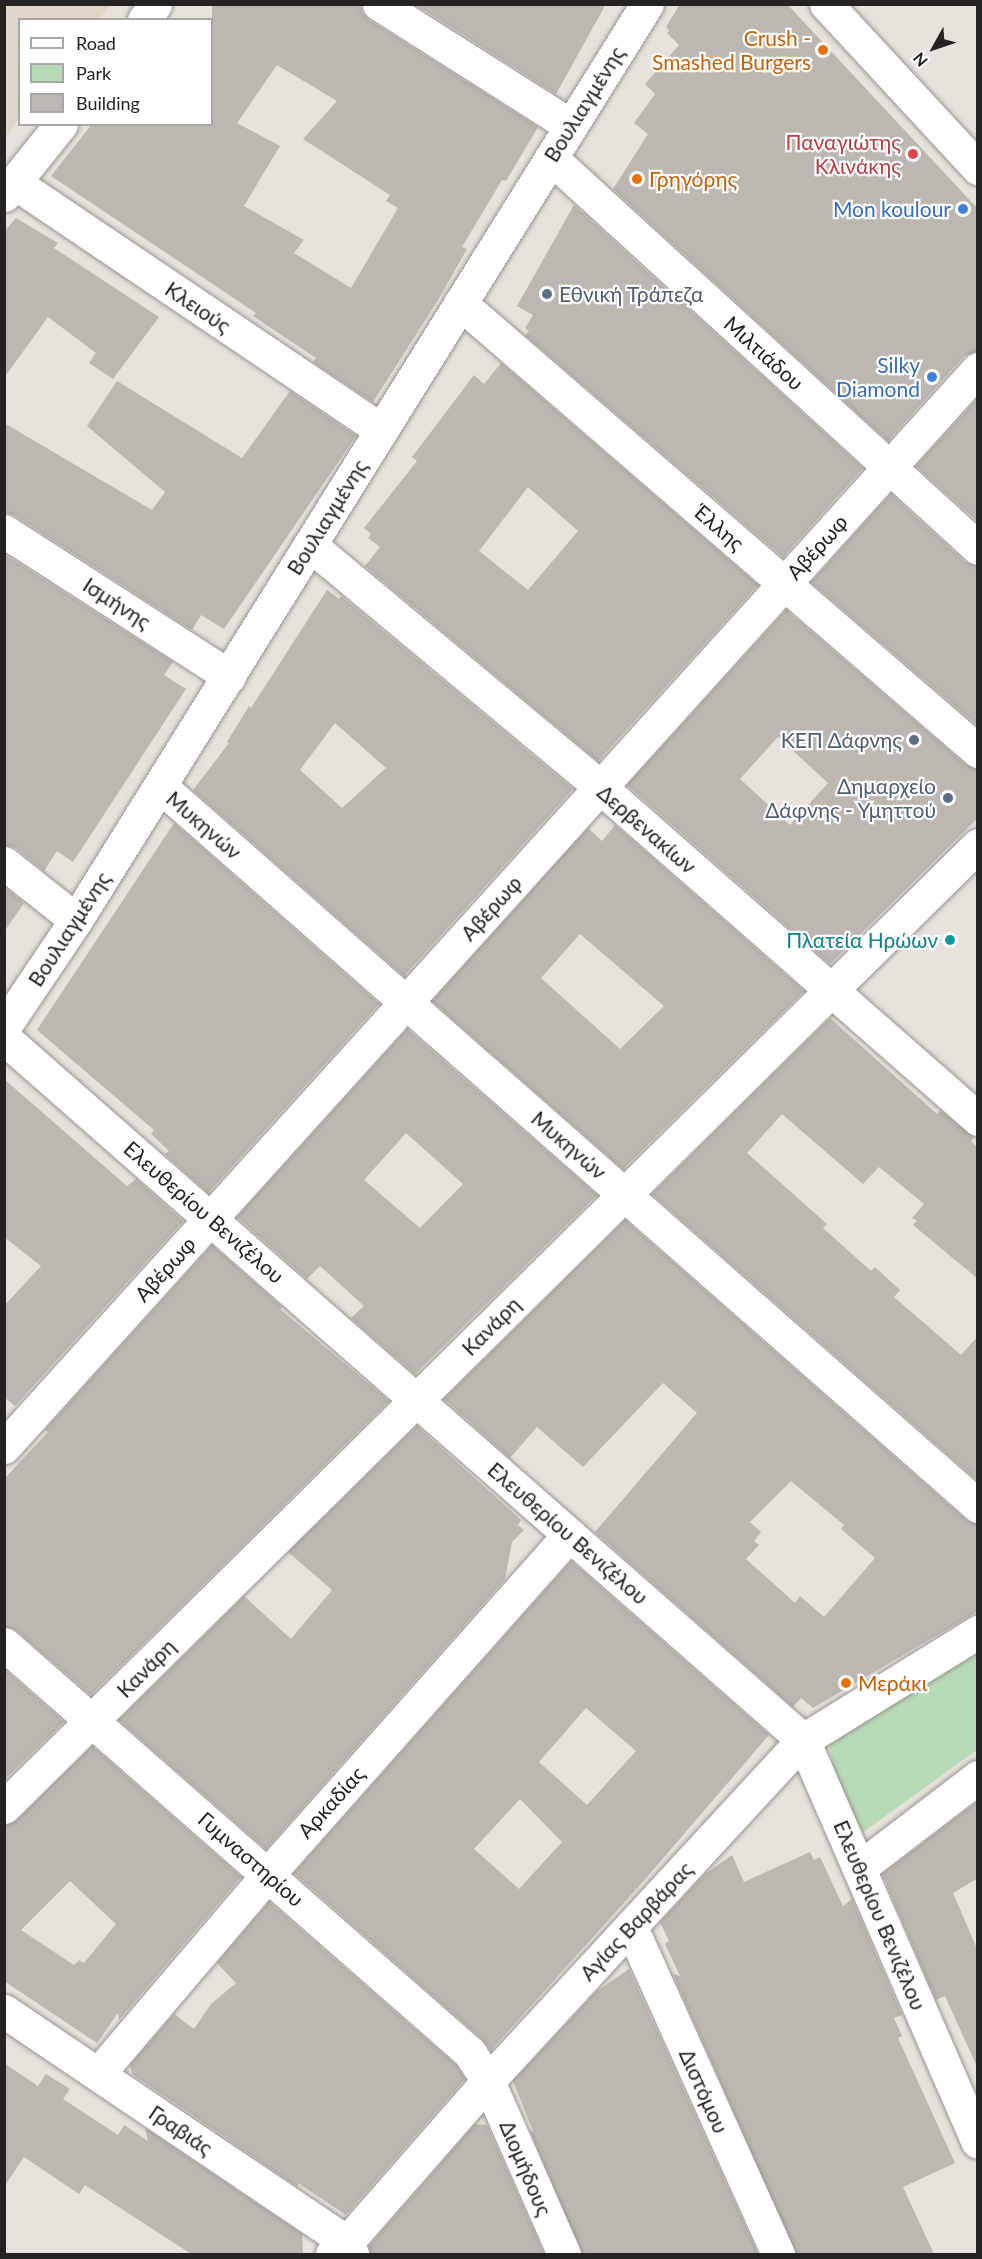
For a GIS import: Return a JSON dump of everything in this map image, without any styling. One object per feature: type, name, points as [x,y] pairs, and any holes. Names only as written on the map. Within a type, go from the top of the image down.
[{"type":"street","points":[[146,18],[156,4]]},
{"type":"street","points":[[379,4],[571,126]]},
{"type":"street","name":"Βουλιαγμένης","points":[[4,1027],[76,920],[646,4]]},
{"type":"street","points":[[826,4],[978,168]]},
{"type":"street","points":[[10,189],[59,126]]},
{"type":"street","name":"Μιλτιάδου","points":[[551,158],[978,548]]},
{"type":"street","name":"Κλειούς","points":[[10,189],[381,430]]},
{"type":"street","name":"Έλλης","points":[[460,303],[978,751]]},
{"type":"street","name":"Αβέρωφ","points":[[4,1447],[978,369]]},
{"type":"street","name":"Ισμήνης","points":[[4,531],[229,676]]},
{"type":"street","name":"Δερβενακίων","points":[[310,545],[600,788],[978,1119]]},
{"type":"street","name":"Μυκηνών","points":[[160,786],[978,1506]]},
{"type":"street","name":"Κανάρη","points":[[4,1807],[978,845]]},
{"type":"street","points":[[4,863],[76,920]]},
{"type":"street","name":"Ελευθερίου Βενιζέλου","points":[[4,1038],[212,1218],[803,1740],[978,2142]]},
{"type":"street","name":"Αρκαδίας","points":[[98,2074],[268,1874],[569,1535]]},
{"type":"street","name":"Αγίας Βαρβάρας","points":[[343,2250],[488,2081],[803,1740],[978,1632]]},
{"type":"street","name":"Γυμναστηρίου","points":[[4,1644],[471,2053],[488,2081]]},
{"type":"street","points":[[860,1868],[978,1777]]},
{"type":"street","name":"Διστόμου","points":[[631,1927],[778,2254]]},
{"type":"street","name":"Γραβιάς","points":[[4,2011],[98,2074],[343,2250]]},
{"type":"street","name":"Διομήδους","points":[[488,2081],[564,2254]]},
{"type":"shaded area","points":[[5,5],[111,5],[100,18],[18,18],[18,120],[5,138]]},
{"type":"green space","points":[[977,1652],[977,1750],[862,1833],[840,1796],[829,1743]]},
{"type":"building","points":[[212,4],[360,4],[369,20],[538,127],[506,181],[502,180],[462,247],[467,249],[438,300],[373,402],[313,362],[316,358],[253,316],[256,313],[51,176],[90,126],[213,126]],"holes":[[[277,65],[337,101],[303,139],[390,195],[386,201],[398,208],[351,288],[294,253],[304,240],[244,206],[280,146],[237,123]]]},
{"type":"building","points":[[415,4],[606,4],[556,94]]},
{"type":"building","points":[[680,4],[787,4],[978,209],[978,351],[964,356],[888,441],[613,189],[648,134],[634,123],[655,94],[645,84],[679,45],[667,33],[669,31],[666,27]]},
{"type":"building","points":[[574,205],[863,468],[783,557],[525,335],[529,331],[525,328],[533,315],[517,306]]},
{"type":"building","points":[[16,218],[58,243],[54,248],[159,317],[113,379],[89,363],[96,353],[48,317],[4,378],[4,232]]},
{"type":"building","points":[[501,363],[758,585],[598,761],[365,566],[380,547],[368,538],[371,534],[364,528],[417,461],[412,457],[474,375],[484,384]],"holes":[[[528,487],[578,531],[528,590],[479,551]]]},
{"type":"building","points":[[117,381],[242,458],[290,391],[356,436],[224,629],[201,615],[192,630],[14,515],[4,512],[4,423],[152,510],[165,492],[87,426]]},
{"type":"building","points":[[978,398],[978,522],[916,466]]},
{"type":"building","points":[[891,494],[965,562],[978,566],[978,726],[811,582]]},
{"type":"building","points":[[4,554],[173,662],[164,675],[186,689],[73,862],[57,851],[44,871],[16,848],[4,845]]},
{"type":"building","points":[[327,590],[339,599],[341,596],[573,789],[404,976],[193,790],[229,743],[227,742],[249,706],[251,708]],"holes":[[[335,723],[386,768],[342,808],[300,770]]]},
{"type":"building","points":[[786,610],[966,765],[978,769],[978,818],[830,964],[627,785]],"holes":[[[778,737],[828,783],[790,825],[740,779]]]},
{"type":"building","points":[[174,823],[379,1004],[208,1193],[165,1154],[169,1151],[151,1134],[154,1130],[37,1030]]},
{"type":"building","points":[[615,825],[804,991],[623,1169],[432,1001],[588,828],[602,841]],"holes":[[[580,934],[664,1006],[620,1049],[541,978]]]},
{"type":"building","points":[[4,887],[24,903],[4,932]]},
{"type":"building","points":[[830,1018],[937,1114],[940,1110],[974,1137],[971,1141],[978,1148],[978,1279],[913,1225],[917,1221],[912,1218],[924,1204],[879,1167],[863,1184],[782,1114],[747,1153],[827,1224],[823,1228],[871,1271],[875,1267],[900,1290],[894,1297],[961,1355],[978,1336],[978,1481],[652,1194]]},
{"type":"building","points":[[407,1029],[597,1195],[415,1374],[351,1318],[364,1306],[320,1266],[307,1279],[237,1217]],"holes":[[[406,1133],[463,1184],[420,1228],[364,1180]]]},
{"type":"building","points":[[4,1079],[127,1186],[136,1179],[183,1221],[15,1406],[4,1397],[4,1306],[41,1266],[4,1237]]},
{"type":"building","points":[[625,1220],[966,1520],[978,1524],[978,1611],[813,1708],[801,1698],[793,1707],[595,1532],[697,1413],[663,1383],[583,1467],[537,1427],[510,1458],[444,1399]],"holes":[[[791,1481],[844,1525],[841,1529],[875,1558],[824,1617],[800,1596],[795,1603],[746,1559],[759,1545],[754,1541],[761,1532],[750,1522]]]},
{"type":"building","points":[[212,1245],[282,1307],[280,1309],[389,1401],[91,1695],[16,1630],[4,1626],[4,1479],[48,1432],[45,1430]]},
{"type":"building","points":[[417,1426],[521,1520],[518,1525],[524,1530],[512,1542],[505,1579],[266,1849],[119,1720],[244,1596],[291,1639],[332,1590],[288,1552]]},
{"type":"building","points":[[571,1561],[769,1735],[641,1884],[491,2050],[482,2039],[294,1873]],"holes":[[[586,1708],[636,1751],[587,1805],[539,1762]],[[520,1799],[562,1842],[519,1889],[474,1849]]]},
{"type":"building","points":[[4,1669],[64,1722],[4,1780]]},
{"type":"building","points":[[92,1746],[241,1877],[119,2020],[118,2013],[97,2043],[4,1981],[4,1825],[17,1820]],"holes":[[[70,1881],[116,1924],[84,1963],[79,1960],[74,1965],[21,1930]]]},
{"type":"building","points":[[978,1801],[978,1878],[953,1893],[978,1951],[978,2069],[945,1996],[936,2000],[882,1874]]},
{"type":"building","points":[[810,1852],[814,1860],[820,1857],[843,1906],[852,1899],[902,2015],[894,2018],[902,2036],[898,2038],[955,2163],[903,2187],[934,2254],[796,2254],[673,1974],[680,1976],[665,1944],[669,1941],[660,1922],[705,1874],[732,1855],[744,1882]]},
{"type":"building","points":[[269,1902],[456,2065],[465,2079],[346,2215],[298,2183],[298,2187],[132,2074],[130,2065],[174,2014],[194,2029],[211,2004],[236,1983],[217,1963]]},
{"type":"building","points":[[629,1969],[758,2254],[582,2254],[530,2131],[533,2131],[513,2081],[597,1991]]},
{"type":"building","points":[[4,2063],[38,2086],[46,2074],[70,2089],[63,2099],[118,2135],[124,2125],[148,2141],[145,2128],[302,2234],[303,2254],[191,2254],[85,2185],[79,2194],[24,2157],[4,2187]]},
{"type":"building","points":[[475,2124],[487,2125],[544,2254],[370,2254],[369,2246]]},
{"type":"place","name":"Crush - Smashed Burgers","points":[[823,50]]},
{"type":"place","name":"Παναγιώτης Κλινάκης","points":[[913,154]]},
{"type":"place","name":"Γρηγόρης","points":[[637,179]]},
{"type":"place","name":"Mon koulour","points":[[963,209]]},
{"type":"place","name":"Εθνική Τράπεζα","points":[[547,294]]},
{"type":"place","name":"Silky Diamond","points":[[932,377]]},
{"type":"place","name":"ΚΕΠ Δάφνης","points":[[914,740]]},
{"type":"place","name":"Δημαρχείο Δάφνης - Υμηττού","points":[[948,798]]},
{"type":"place","name":"Πλατεία Ηρώων","points":[[950,940]]},
{"type":"place","name":"Μεράκι","points":[[846,1683]]}]
